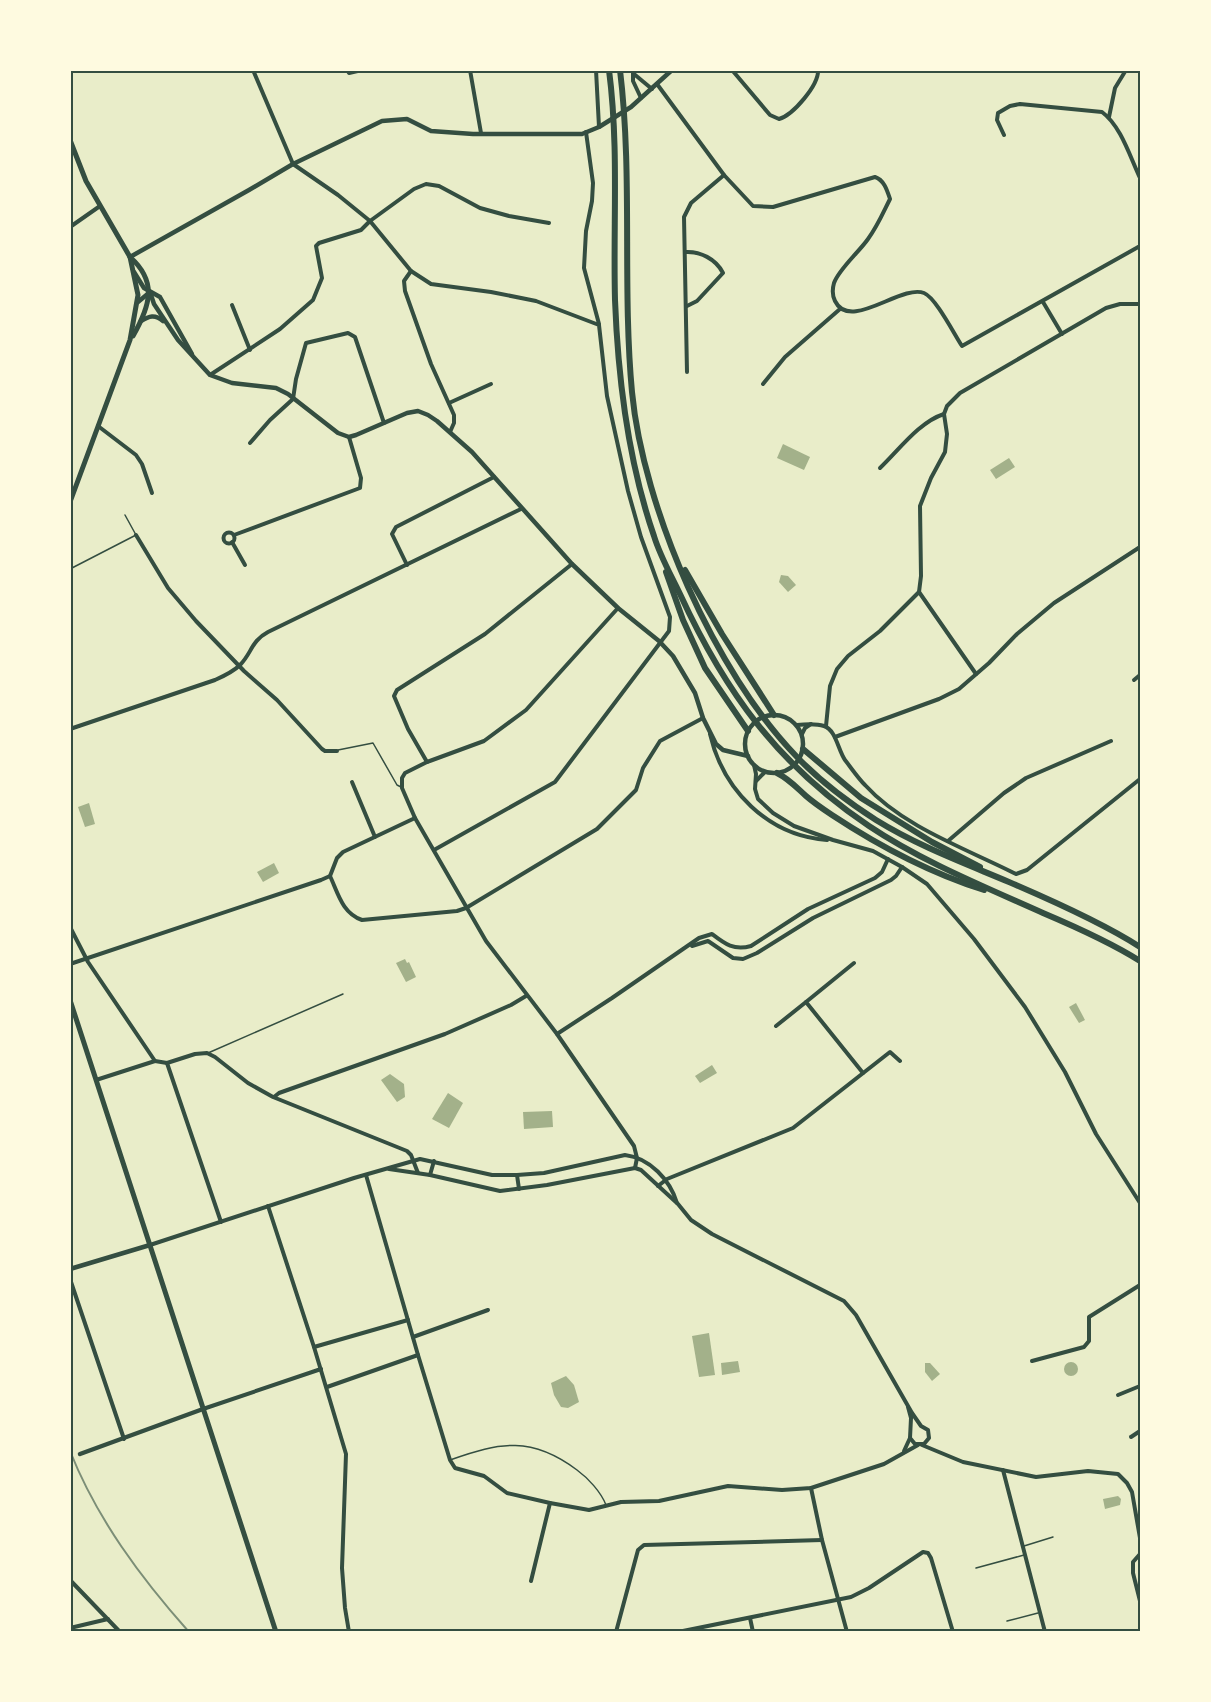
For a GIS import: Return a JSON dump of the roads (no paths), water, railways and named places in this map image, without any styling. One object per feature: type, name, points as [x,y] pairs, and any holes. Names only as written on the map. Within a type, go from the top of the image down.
[{"type":"highway","points":[[609,70],[615,174],[615,300],[622,394],[631,452],[654,537],[683,620],[705,668],[748,731]]},
{"type":"highway","points":[[620,70],[627,172],[627,301],[632,393],[640,449],[666,533],[699,610],[722,653],[755,705],[797,757],[834,790],[877,820],[940,855],[1010,882]]},
{"type":"highway","points":[[666,533],[722,634],[774,715]]},
{"type":"highway","points":[[654,537],[689,614],[747,712],[790,764],[832,801],[872,828],[938,864],[1071,925],[1140,961]]},
{"type":"highway","points":[[803,749],[861,798],[932,842],[1075,912],[1140,947]]},
{"type":"highway","points":[[777,773],[787,778],[807,797],[887,848],[959,882],[1007,897]]},
{"type":"main road","points":[[70,140],[86,181],[130,257],[138,295],[130,340]]},
{"type":"main road","points":[[70,502],[150,292],[148,280],[138,264],[130,257]]},
{"type":"main road","points":[[70,1000],[276,1632]]},
{"type":"street","points":[[253,70],[293,164],[338,195],[370,221],[411,271],[431,284],[536,301],[599,325]]},
{"type":"street","points":[[347,70],[349,73],[362,70]]},
{"type":"street","points":[[470,70],[481,133]]},
{"type":"street","points":[[596,70],[599,127]]},
{"type":"street","points":[[130,257],[293,164],[382,121],[407,119],[431,131],[582,134],[599,127],[631,107],[672,70]]},
{"type":"street","points":[[732,70],[770,115],[779,119],[784,118],[801,103],[818,76],[818,70]]},
{"type":"street","points":[[1109,117],[1114,88],[1126,70]]},
{"type":"street","points":[[633,72],[633,81],[642,99]]},
{"type":"street","points":[[633,72],[652,89]]},
{"type":"street","points":[[657,84],[724,175],[753,206],[773,207],[878,178],[886,188],[890,199],[868,239],[834,281],[832,292],[840,309],[848,312],[858,311],[912,293],[924,292],[932,298],[962,346],[1140,246]]},
{"type":"street","points":[[1004,135],[997,120],[998,113],[1010,106],[1020,104],[1101,112],[1115,125],[1140,178]]},
{"type":"street","points":[[434,850],[555,782],[659,641],[669,631],[670,617],[641,537],[628,492],[607,396],[599,325],[584,268],[586,231],[593,183],[586,132]]},
{"type":"street","points":[[687,372],[684,217],[691,203],[724,175]]},
{"type":"street","points":[[210,375],[280,329],[313,300],[322,278],[316,246],[319,243],[361,230],[414,189],[426,184],[439,186],[480,208],[549,223]]},
{"type":"street","points":[[70,227],[100,206]]},
{"type":"street","points":[[685,252],[696,251],[719,265],[723,273],[697,301],[687,306]]},
{"type":"street","points":[[411,271],[404,281],[405,291],[431,364],[454,415],[454,423],[450,432]]},
{"type":"street","points":[[134,272],[144,288],[160,297],[195,359]]},
{"type":"street","points":[[138,302],[150,292]]},
{"type":"street","points":[[150,292],[154,304],[168,326]]},
{"type":"street","points":[[1043,302],[1062,334]]},
{"type":"street","points":[[826,726],[830,686],[837,669],[848,656],[880,631],[919,592],[921,576],[920,506],[945,452],[947,434],[944,414],[947,406],[960,393],[1106,308],[1120,304],[1140,304]]},
{"type":"street","points":[[232,305],[250,350]]},
{"type":"street","points":[[763,384],[785,357],[840,309]]},
{"type":"street","points":[[139,323],[150,316],[159,316],[210,375],[232,383],[276,388],[338,433],[348,437],[407,413],[418,411],[428,415],[450,432],[494,477],[572,564],[673,656],[695,693],[716,757],[731,783],[761,815],[779,827],[807,839],[832,840]]},
{"type":"street","points":[[250,443],[293,399],[306,343],[348,333],[355,337],[384,423]]},
{"type":"street","points":[[449,403],[491,384]]},
{"type":"street","points":[[880,468],[921,428],[936,416],[944,414]]},
{"type":"street","points":[[98,426],[136,455],[142,464],[152,492]]},
{"type":"street","points":[[232,542],[225,542],[224,536],[228,532],[234,535],[360,488],[361,478],[348,437]]},
{"type":"street","points":[[408,565],[392,534],[396,527],[494,477]]},
{"type":"street","points":[[70,729],[215,680],[240,666],[259,637],[521,508]]},
{"type":"street","points":[[136,535],[170,591],[196,621],[277,700],[325,751],[337,751]]},
{"type":"street","points":[[232,542],[234,535]]},
{"type":"street","points":[[232,542],[245,565]]},
{"type":"street","points":[[835,737],[844,736],[959,689],[1017,634],[1054,603],[1140,547]]},
{"type":"street","points":[[427,762],[400,714],[394,696],[397,690],[485,634],[572,564]]},
{"type":"street","points":[[919,592],[976,674]]},
{"type":"street","points":[[618,608],[526,710],[484,741],[427,762],[405,773],[402,778],[402,788],[415,818],[486,941],[557,1034],[634,1146],[638,1158],[635,1168]]},
{"type":"street","points":[[1134,680],[1140,675]]},
{"type":"street","points":[[754,765],[765,772],[777,773],[787,771],[794,766],[803,749],[802,734],[796,725],[783,716],[774,715],[759,719],[748,731],[745,745],[754,765],[758,799],[773,813],[794,826],[832,840],[873,851],[927,884],[974,939],[1025,1007],[1060,1064],[1096,1134],[1140,1203]]},
{"type":"street","points":[[330,876],[346,911],[362,920],[457,911],[466,908],[597,829],[636,790],[642,768],[660,741],[703,718]]},
{"type":"street","points":[[802,734],[812,724]]},
{"type":"street","points":[[796,725],[826,726],[835,737],[844,758],[865,785],[889,808],[1016,874],[1022,873],[1140,779]]},
{"type":"street","points":[[709,733],[723,750],[748,756]]},
{"type":"street","points":[[948,840],[1004,792],[1026,778],[1111,741]]},
{"type":"street","points":[[734,752],[745,745]]},
{"type":"street","points":[[755,782],[765,772]]},
{"type":"street","points":[[352,782],[375,837]]},
{"type":"street","points":[[70,964],[321,880],[330,876],[337,858],[343,852],[415,818]]},
{"type":"street","points":[[557,1034],[706,934],[712,934],[729,947],[742,949],[750,946],[808,909],[874,878],[882,872],[888,859]]},
{"type":"street","points":[[686,948],[708,941],[733,958],[743,959],[757,953],[813,918],[891,880],[902,867]]},
{"type":"street","points":[[808,909],[813,918]]},
{"type":"street","points":[[70,927],[87,959],[155,1061]]},
{"type":"street","points":[[776,1026],[854,963]]},
{"type":"street","points":[[273,1097],[445,1034],[512,1005],[526,996]]},
{"type":"street","points":[[806,1002],[863,1073]]},
{"type":"street","points":[[658,1186],[664,1180],[793,1128],[890,1052],[900,1061]]},
{"type":"street","points":[[96,1080],[155,1061],[167,1063],[195,1054],[207,1053],[248,1083],[273,1097],[407,1150],[418,1173]]},
{"type":"street","points":[[167,1063],[221,1222]]},
{"type":"street","points":[[70,1269],[420,1159],[492,1175],[518,1175],[544,1173],[625,1155],[649,1164],[664,1180],[678,1204]]},
{"type":"street","points":[[430,1175],[434,1168],[434,1161]]},
{"type":"street","points":[[389,1169],[430,1175],[500,1191],[635,1168],[641,1170],[678,1204],[691,1220],[712,1234],[844,1301],[856,1315],[913,1417],[928,1430],[928,1440],[934,1449]]},
{"type":"street","points":[[366,1175],[450,1460],[455,1468],[484,1476],[507,1493],[589,1509],[621,1502],[658,1501],[728,1485],[782,1490],[811,1488],[853,1476],[902,1455],[928,1440]]},
{"type":"street","points":[[518,1175],[519,1189]]},
{"type":"street","points":[[268,1206],[327,1387],[346,1454],[342,1568],[349,1632]]},
{"type":"street","points":[[70,1279],[124,1438]]},
{"type":"street","points":[[1032,1361],[1084,1347],[1089,1341],[1089,1317],[1140,1286]]},
{"type":"street","points":[[413,1337],[488,1310]]},
{"type":"street","points":[[314,1347],[408,1320]]},
{"type":"street","points":[[327,1387],[418,1355]]},
{"type":"street","points":[[80,1454],[321,1369]]},
{"type":"street","points":[[1118,1395],[1140,1386]]},
{"type":"street","points":[[902,1455],[910,1438],[913,1417]]},
{"type":"street","points":[[912,1430],[921,1426]]},
{"type":"street","points":[[1131,1437],[1140,1431]]},
{"type":"street","points":[[910,1438],[920,1445],[963,1462],[1025,1475],[1045,1477],[1088,1470],[1118,1474],[1132,1492],[1140,1538]]},
{"type":"street","points":[[1003,1470],[1045,1632]]},
{"type":"street","points":[[811,1488],[822,1540],[847,1632]]},
{"type":"street","points":[[531,1581],[550,1503]]},
{"type":"street","points":[[616,1632],[638,1550],[644,1545],[822,1540]]},
{"type":"street","points":[[678,1632],[840,1601],[869,1588],[923,1552],[928,1552],[953,1632]]},
{"type":"street","points":[[1140,1554],[1133,1562],[1133,1573],[1140,1601]]},
{"type":"street","points":[[70,1580],[120,1632]]},
{"type":"street","points":[[750,1618],[753,1632]]},
{"type":"street","points":[[70,1628],[108,1619]]},
{"type":"lane","points":[[70,568],[136,535],[125,515]]},
{"type":"lane","points":[[337,751],[373,743],[397,785],[402,788]]},
{"type":"lane","points":[[207,1053],[343,994]]},
{"type":"lane","points":[[450,1460],[478,1450],[507,1445],[536,1447],[560,1457],[582,1474],[606,1506]]},
{"type":"lane","points":[[1023,1546],[1053,1537]]},
{"type":"lane","points":[[976,1568],[1025,1555]]},
{"type":"lane","points":[[1007,1621],[1039,1612]]},
{"type":"railway","points":[[70,1451],[93,1500],[122,1547],[154,1591],[189,1632]]}]
